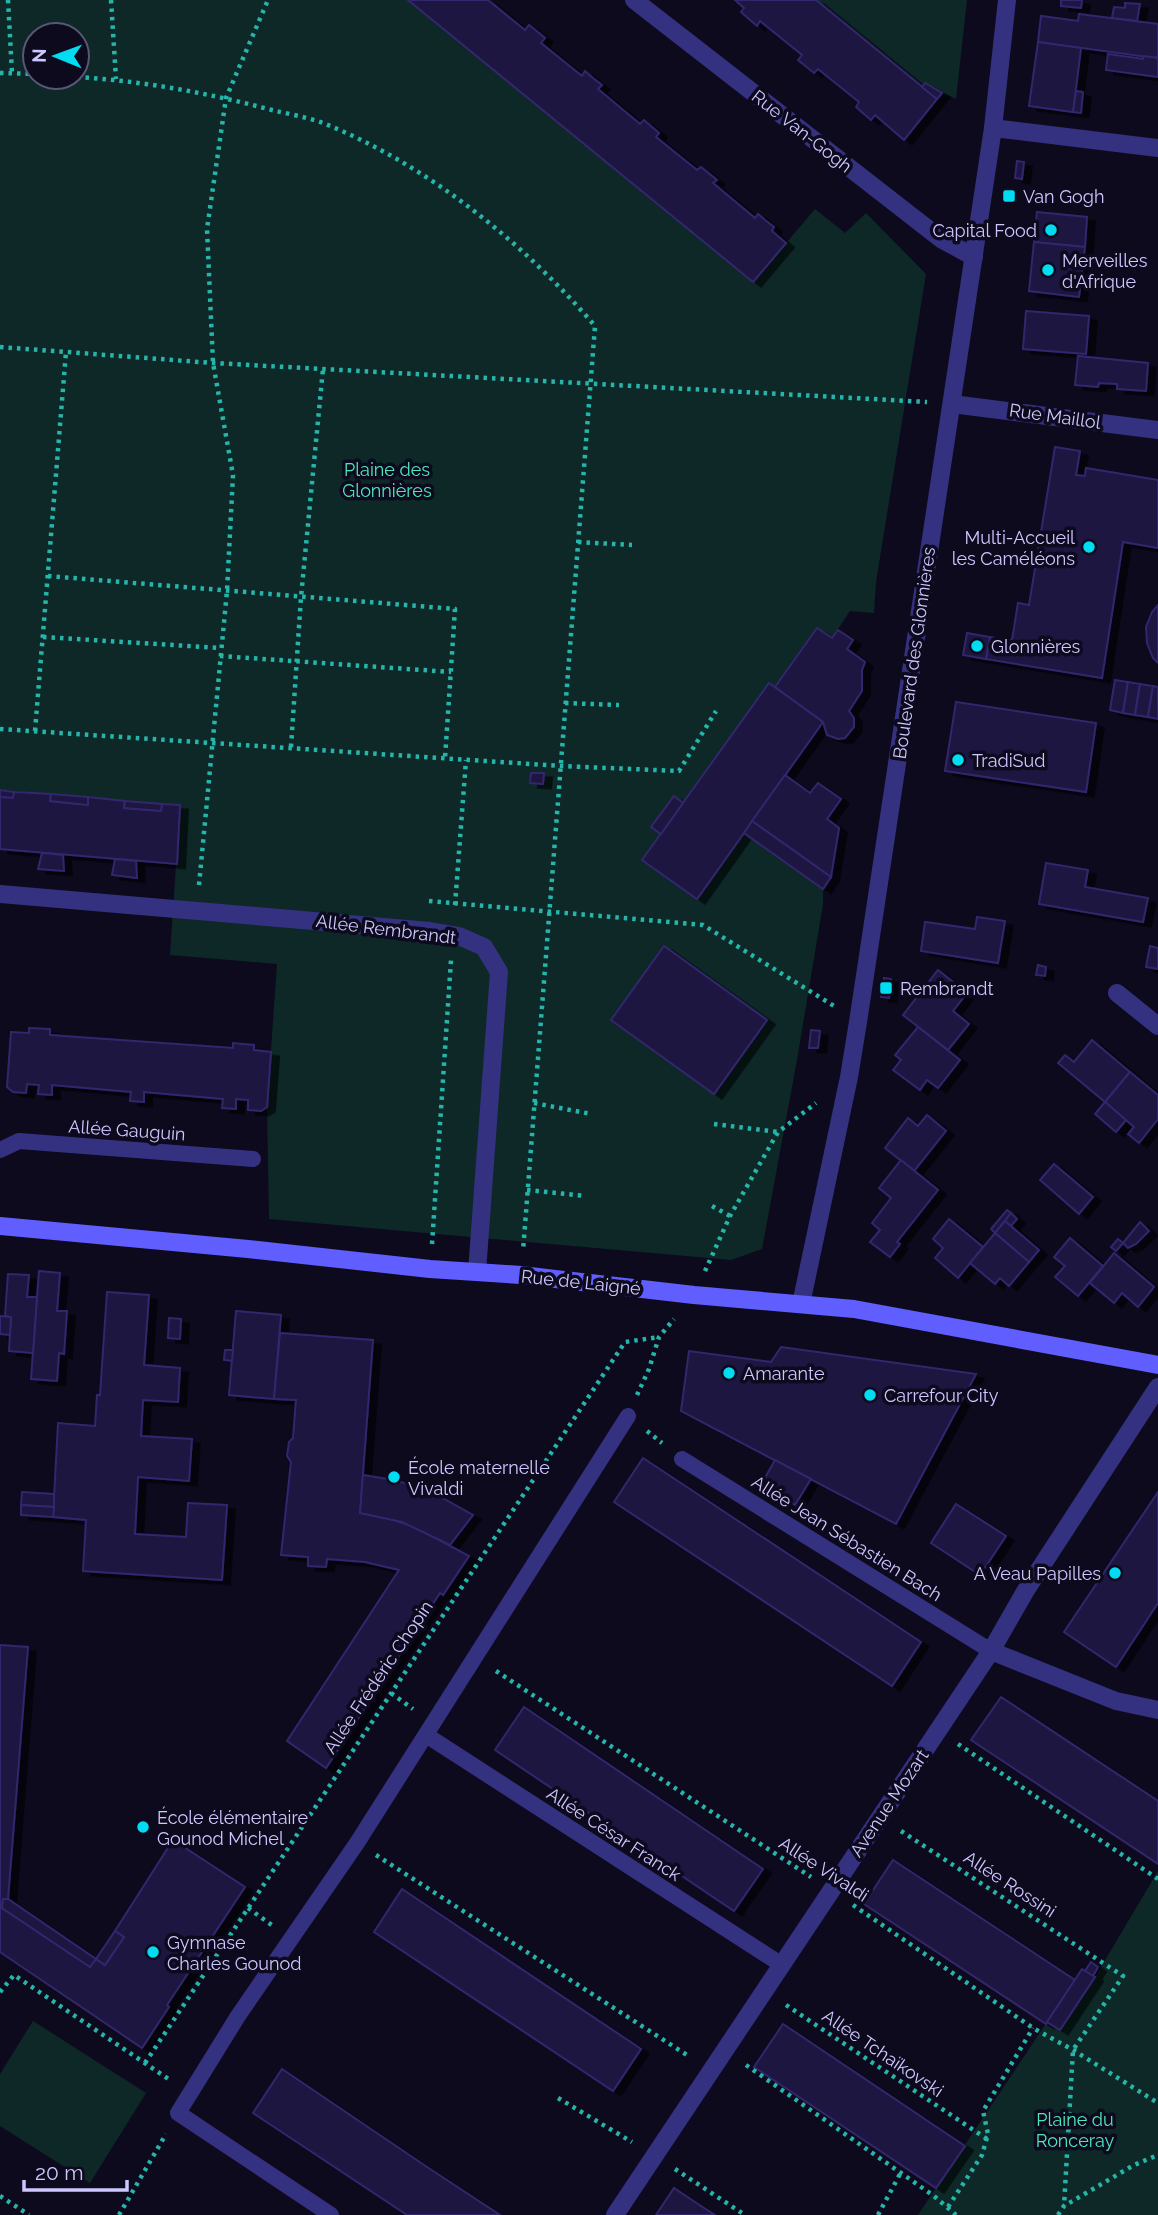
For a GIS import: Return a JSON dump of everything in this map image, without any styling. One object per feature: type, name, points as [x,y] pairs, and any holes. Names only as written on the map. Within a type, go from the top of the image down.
[{"type":"street","name":"Rue Van-Gogh","points":[[634,0],[941,239],[974,257]]},
{"type":"street","name":"Boulevard des Glonnières","points":[[801,1304],[858,1022],[993,128],[1007,0]]},
{"type":"street","points":[[993,128],[1158,148]]},
{"type":"street","name":"Rue Maillol","points":[[952,404],[1158,430]]},
{"type":"street","name":"Allée Rembrandt","points":[[0,894],[453,935],[484,947],[499,972],[477,1272]]},
{"type":"street","points":[[1117,993],[1158,1026]]},
{"type":"street","name":"Rue de Laigné","points":[[0,1226],[854,1309],[1158,1365]]},
{"type":"street","name":"Avenue Mozart","points":[[615,2215],[991,1651],[1026,1590],[1158,1387]]},
{"type":"street","points":[[991,1651],[1116,1701],[1158,1710]]},
{"type":"lane","name":"Allée Gauguin","points":[[0,1150],[19,1141],[253,1159]]},
{"type":"lane","points":[[331,2215],[178,2113],[238,2016],[357,1843],[628,1416]]},
{"type":"lane","name":"Allée Jean Sébastien Bach","points":[[682,1459],[991,1651]]},
{"type":"lane","name":"Allée César Franck","points":[[426,1735],[782,1965]]},
{"type":"path","points":[[8,0],[12,72]]},
{"type":"path","points":[[111,0],[116,79]]},
{"type":"path","points":[[197,911],[227,591],[233,475],[213,363],[207,229],[226,98],[268,0]]},
{"type":"path","points":[[0,73],[21,73]]},
{"type":"path","points":[[91,77],[226,98],[322,123],[412,167],[525,252],[595,326],[521,1275]]},
{"type":"path","points":[[0,347],[213,363],[952,404]]},
{"type":"path","points":[[36,731],[66,352]]},
{"type":"path","points":[[291,747],[301,597],[323,369]]},
{"type":"path","points":[[578,542],[632,545]]},
{"type":"path","points":[[48,576],[455,609],[445,758]]},
{"type":"path","points":[[43,637],[221,648]]},
{"type":"path","points":[[220,656],[451,672]]},
{"type":"path","points":[[565,702],[619,705]]},
{"type":"path","points":[[0,729],[561,766],[679,771],[716,710]]},
{"type":"path","points":[[430,1269],[466,760]]},
{"type":"path","points":[[199,882],[213,883]]},
{"type":"path","points":[[428,901],[703,925],[858,1022]]},
{"type":"path","points":[[635,1399],[649,1369],[659,1336],[694,1295],[730,1216],[778,1132],[849,1077]]},
{"type":"path","points":[[534,1103],[592,1114]]},
{"type":"path","points":[[714,1124],[778,1132]]},
{"type":"path","points":[[527,1190],[586,1196]]},
{"type":"path","points":[[712,1206],[730,1216]]},
{"type":"path","name":"Allée Frédéric Chopin","points":[[145,2063],[625,1342],[659,1336]]},
{"type":"path","points":[[628,1416],[682,1459]]},
{"type":"path","name":"Allée Vivaldi","points":[[475,1657],[831,1891],[1033,2028],[1158,2103]]},
{"type":"path","points":[[938,1730],[1158,1879]]},
{"type":"path","name":"Allée Rossini","points":[[880,1817],[1123,1976],[1073,2050]]},
{"type":"path","points":[[357,1843],[711,2070]]},
{"type":"path","points":[[0,1992],[14,1975],[170,2080],[161,2100],[178,2113],[119,2215]]},
{"type":"path","name":"Allée Tchaïkovski","points":[[765,1990],[986,2139]]},
{"type":"path","points":[[948,2207],[982,2155],[988,2134],[983,2111],[1033,2028]]},
{"type":"path","points":[[725,2050],[956,2215]]},
{"type":"path","points":[[1064,2206],[1073,2050]]},
{"type":"path","points":[[558,2098],[745,2215]]},
{"type":"path","points":[[1058,2215],[1064,2206],[1133,2165],[1158,2155]]},
{"type":"path","points":[[878,2215],[900,2174]]},
{"type":"path","points":[[0,2196],[29,2215]]},
{"type":"green space","name":"Plaine des Glonnières","points":[[0,0],[408,0],[753,282],[815,209],[845,233],[866,213],[926,274],[876,582],[874,613],[850,611],[832,638],[816,628],[775,687],[769,683],[642,860],[697,899],[744,833],[823,889],[823,904],[797,1060],[762,1249],[731,1260],[269,1219],[267,1107],[277,964],[170,955],[180,805],[0,790]],"holes":[[[664,947],[767,1020],[714,1094],[611,1020]]]},
{"type":"green space","points":[[816,0],[967,0],[956,99],[925,84],[922,87]]},
{"type":"green space","name":"Plaine du Ronceray","points":[[1158,1871],[1158,2215],[918,2215],[1047,2022],[1060,2030]]},
{"type":"green space","points":[[33,2021],[146,2093],[90,2183],[0,2126],[0,2074]]},
{"type":"building","points":[[408,0],[488,0],[525,30],[529,25],[545,38],[541,43],[582,76],[585,71],[602,85],[598,89],[640,124],[644,120],[659,133],[656,137],[697,170],[701,167],[717,180],[713,183],[755,218],[758,214],[774,227],[772,231],[786,243],[753,282]]},
{"type":"building","points":[[735,0],[816,0],[937,99],[904,140],[875,115],[871,120],[856,107],[859,102],[818,69],[814,73],[798,60],[802,55],[760,21],[757,26],[741,12],[744,8]]},
{"type":"building","points":[[1061,0],[1082,0],[1081,8],[1061,6]]},
{"type":"building","points":[[1125,3],[1140,4],[1137,21],[1112,18],[1114,7],[1125,8]]},
{"type":"building","points":[[1079,14],[1158,24],[1158,56],[1155,58],[1038,42],[1041,16],[1078,21]]},
{"type":"building","points":[[1038,42],[1081,48],[1073,112],[1029,106]]},
{"type":"building","points":[[1108,54],[1143,59],[1144,56],[1158,58],[1158,77],[1106,70]]},
{"type":"building","points":[[925,83],[942,93],[937,99],[922,87]]},
{"type":"building","points":[[1076,91],[1083,92],[1081,113],[1073,112]]},
{"type":"building","points":[[1017,161],[1024,162],[1022,179],[1015,178]]},
{"type":"building","points":[[1037,212],[1087,217],[1085,247],[1034,242]]},
{"type":"building","points":[[1034,242],[1085,247],[1079,297],[1029,291]]},
{"type":"building","points":[[1026,311],[1089,316],[1086,354],[1023,349]]},
{"type":"building","points":[[1078,356],[1148,363],[1146,391],[1117,389],[1117,384],[1099,383],[1098,387],[1075,385]]},
{"type":"building","points":[[1055,447],[1080,451],[1076,475],[1085,476],[1086,468],[1158,480],[1158,548],[1123,542],[1102,678],[986,659],[990,637],[1012,640],[1018,603],[1029,605]]},
{"type":"building","points":[[1158,605],[1158,663],[1147,643],[1146,627]]},
{"type":"building","points":[[817,628],[832,638],[838,630],[853,640],[847,649],[865,662],[862,670],[862,691],[849,711],[854,718],[854,727],[845,738],[838,739],[827,735],[823,722],[775,687]]},
{"type":"building","name":"Glonnières","points":[[967,633],[990,637],[986,659],[963,655]]},
{"type":"building","points":[[1115,680],[1128,682],[1123,713],[1110,710]]},
{"type":"building","points":[[1128,682],[1140,684],[1135,715],[1123,713]]},
{"type":"building","points":[[769,683],[823,722],[697,899],[642,860]]},
{"type":"building","points":[[1140,684],[1153,686],[1148,717],[1135,715]]},
{"type":"building","points":[[1153,686],[1158,687],[1158,719],[1148,717]]},
{"type":"building","points":[[956,702],[1096,723],[1086,792],[945,771]]},
{"type":"building","points":[[531,773],[544,773],[543,784],[530,783]]},
{"type":"building","points":[[785,775],[810,793],[818,783],[841,799],[827,819],[839,828],[831,877],[752,821]]},
{"type":"building","points":[[0,790],[14,792],[13,798],[0,797]]},
{"type":"building","points":[[14,792],[51,794],[50,801],[88,805],[88,797],[125,801],[124,808],[161,811],[162,804],[180,805],[177,864],[0,849],[0,797],[13,798]]},
{"type":"building","points":[[51,794],[88,797],[88,805],[50,801]]},
{"type":"building","points":[[674,796],[683,803],[661,834],[651,827]]},
{"type":"building","points":[[125,801],[162,804],[161,811],[124,808]]},
{"type":"building","points":[[752,821],[831,877],[823,889],[744,833]]},
{"type":"building","points":[[42,853],[63,855],[64,871],[38,869]]},
{"type":"building","points":[[115,859],[136,861],[137,878],[112,875]]},
{"type":"building","points":[[1046,863],[1088,870],[1085,887],[1148,898],[1143,922],[1039,904]]},
{"type":"building","points":[[977,917],[1005,921],[998,963],[921,951],[925,922],[975,929]]},
{"type":"building","points":[[664,946],[767,1020],[714,1094],[611,1020]]},
{"type":"building","points":[[1150,946],[1158,948],[1158,969],[1146,967]]},
{"type":"building","points":[[1038,965],[1046,967],[1045,976],[1036,975]]},
{"type":"building","points":[[938,970],[967,993],[953,1011],[969,1024],[948,1050],[903,1015]]},
{"type":"building","points":[[884,978],[891,979],[889,998],[881,997]]},
{"type":"building","points":[[918,1027],[960,1060],[938,1088],[927,1080],[920,1090],[893,1070],[901,1060],[895,1055]]},
{"type":"building","points":[[29,1028],[50,1029],[50,1035],[233,1048],[233,1043],[254,1045],[254,1050],[271,1052],[267,1107],[261,1111],[248,1110],[248,1100],[236,1099],[236,1109],[222,1108],[223,1099],[144,1092],[144,1102],[130,1101],[131,1092],[52,1085],[52,1095],[38,1094],[39,1085],[27,1084],[26,1093],[13,1092],[7,1087],[11,1032],[29,1033]]},
{"type":"building","points":[[811,1030],[820,1031],[818,1048],[809,1048]]},
{"type":"building","points":[[1092,1040],[1130,1072],[1105,1102],[1058,1063],[1065,1055],[1074,1062]]},
{"type":"building","points":[[1130,1072],[1158,1095],[1158,1119],[1139,1143],[1128,1134],[1134,1127],[1105,1102]]},
{"type":"building","points":[[1105,1102],[1126,1120],[1116,1132],[1095,1114]]},
{"type":"building","points":[[927,1115],[946,1131],[914,1171],[885,1148],[908,1118],[918,1126]]},
{"type":"building","points":[[901,1160],[938,1190],[897,1242],[900,1244],[890,1257],[870,1242],[880,1230],[872,1223],[891,1198],[879,1188]]},
{"type":"building","points":[[1054,1164],[1093,1197],[1079,1214],[1040,1180]]},
{"type":"building","points":[[1007,1210],[1011,1213],[995,1233],[991,1229]]},
{"type":"building","points":[[1011,1213],[1017,1219],[1011,1226],[1005,1221]]},
{"type":"building","points":[[949,1219],[983,1247],[958,1278],[935,1258],[943,1248],[933,1239]]},
{"type":"building","points":[[1005,1221],[1039,1250],[1029,1262],[995,1233]]},
{"type":"building","points":[[1140,1222],[1149,1231],[1128,1248],[1123,1243]]},
{"type":"building","points":[[995,1233],[1029,1262],[1009,1286],[1000,1278],[995,1284],[970,1263]]},
{"type":"building","points":[[1070,1238],[1103,1266],[1078,1296],[1055,1277],[1065,1266],[1054,1257]]},
{"type":"building","points":[[1118,1239],[1123,1243],[1116,1251],[1111,1247]]},
{"type":"building","points":[[1114,1253],[1154,1287],[1138,1307],[1122,1293],[1114,1303],[1090,1283]]},
{"type":"building","points":[[39,1271],[60,1273],[57,1311],[67,1311],[64,1354],[59,1353],[57,1381],[31,1379]]},
{"type":"building","points":[[8,1274],[29,1275],[27,1297],[37,1297],[33,1353],[9,1351],[11,1317],[5,1316]]},
{"type":"building","points":[[107,1292],[149,1295],[144,1365],[180,1368],[178,1402],[143,1400],[141,1436],[192,1439],[189,1481],[138,1477],[135,1534],[186,1537],[188,1503],[227,1505],[222,1580],[83,1571],[86,1520],[53,1517],[58,1423],[95,1426],[97,1395],[100,1395]]},
{"type":"building","points":[[236,1311],[281,1315],[274,1399],[229,1395]]},
{"type":"building","points":[[0,1316],[11,1317],[10,1335],[0,1334]]},
{"type":"building","points":[[169,1318],[181,1319],[180,1339],[168,1338]]},
{"type":"building","points":[[280,1333],[373,1340],[360,1513],[415,1527],[469,1556],[443,1595],[440,1593],[326,1768],[287,1741],[399,1570],[365,1562],[327,1559],[326,1567],[308,1566],[308,1557],[281,1555],[291,1462],[287,1456],[289,1442],[293,1438],[296,1400],[274,1399]]},
{"type":"building","points":[[781,1347],[976,1374],[896,1524],[681,1411],[689,1351],[771,1362]]},
{"type":"building","points":[[225,1350],[233,1350],[232,1361],[224,1360]]},
{"type":"building","points":[[643,1458],[921,1642],[892,1686],[614,1502]]},
{"type":"building","points":[[775,1460],[811,1479],[795,1505],[762,1483]]},
{"type":"building","points":[[363,1475],[394,1480],[430,1491],[473,1515],[450,1545],[402,1522],[360,1513]]},
{"type":"building","points":[[22,1492],[54,1494],[54,1507],[21,1505]]},
{"type":"building","points":[[1158,1492],[1158,1603],[1116,1667],[1064,1632]]},
{"type":"building","points":[[956,1504],[1006,1536],[980,1575],[931,1543]]},
{"type":"building","points":[[21,1505],[54,1507],[53,1517],[21,1515]]},
{"type":"building","points":[[0,1645],[28,1647],[8,1899],[3,1899],[2,1908],[90,1967],[96,1959],[105,1965],[124,1937],[115,1931],[173,1840],[245,1887],[167,2005],[169,2007],[142,2048],[0,1952]]},
{"type":"building","points":[[1001,1697],[1158,1801],[1158,1864],[971,1740]]},
{"type":"building","points":[[524,1707],[763,1869],[734,1911],[495,1750]]},
{"type":"building","points":[[893,1860],[1075,1980],[1046,2024],[864,1904]]},
{"type":"building","points":[[402,1889],[641,2049],[613,2091],[374,1932]]},
{"type":"building","points":[[3,1899],[8,1899],[96,1959],[90,1967],[2,1908]]},
{"type":"building","points":[[115,1931],[124,1937],[105,1965],[96,1959]]},
{"type":"building","points":[[1091,1962],[1098,1967],[1093,1976],[1085,1971]]},
{"type":"building","points":[[1082,1969],[1095,1977],[1060,2030],[1047,2022]]},
{"type":"building","points":[[783,2024],[965,2146],[936,2188],[754,2067]]},
{"type":"building","points":[[282,2069],[500,2215],[407,2215],[253,2113]]},
{"type":"building","points":[[674,2188],[701,2206],[715,2215],[656,2215]]},
{"type":"place","name":"Van Gogh","points":[[1009,196]]},
{"type":"place","name":"Capital Food","points":[[1051,230]]},
{"type":"place","name":"Merveilles d'Afrique","points":[[1048,270]]},
{"type":"place","name":"Multi-Accueil les Caméléons","points":[[1089,547]]},
{"type":"place","name":"Glonnières","points":[[977,646]]},
{"type":"place","name":"TradiSud","points":[[958,760]]},
{"type":"place","name":"Rembrandt","points":[[886,988]]},
{"type":"place","name":"Amarante","points":[[729,1373]]},
{"type":"place","name":"Carrefour City","points":[[870,1395]]},
{"type":"place","name":"École maternelle Vivaldi","points":[[394,1477]]},
{"type":"place","name":"A Veau Papilles","points":[[1115,1573]]},
{"type":"place","name":"École élémentaire Gounod Michel","points":[[143,1827]]},
{"type":"place","name":"Gymnase Charles Gounod","points":[[153,1952]]}]
